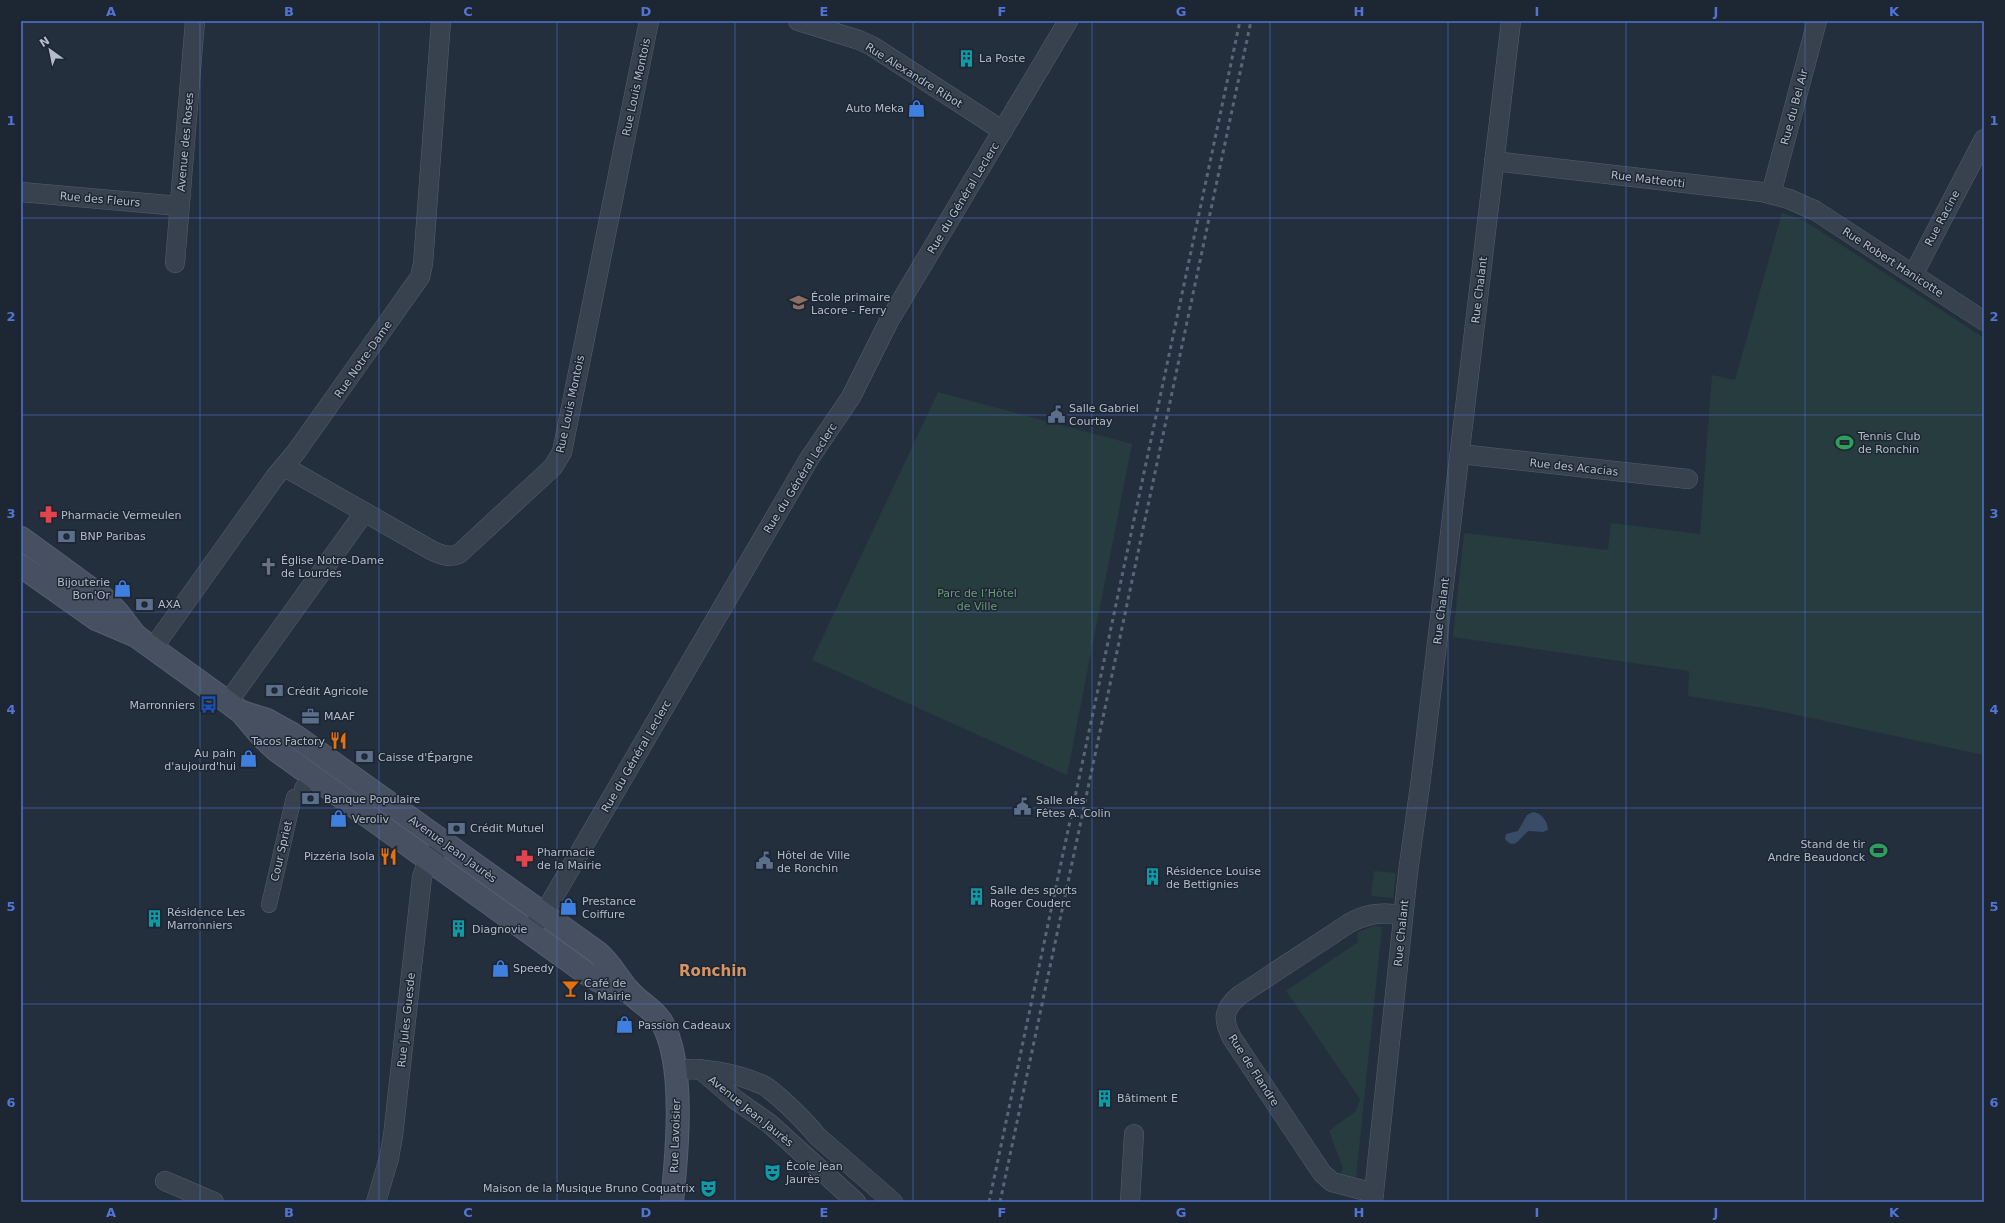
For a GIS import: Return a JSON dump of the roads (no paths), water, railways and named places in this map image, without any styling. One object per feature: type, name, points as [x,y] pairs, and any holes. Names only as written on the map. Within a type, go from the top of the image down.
[{"type":"main road","name":"Avenue Jean Jaurès","points":[[21,538],[106,600],[136,636]]},
{"type":"main road","name":"Avenue Jean Jaurès","points":[[21,566],[96,619],[136,636],[235,707],[269,744],[303,787],[430,861],[590,976],[630,992],[648,1005],[662,1023],[671,1041],[675,1070]]},
{"type":"main road","name":"Avenue Jean Jaurès","points":[[235,707],[294,734],[602,956],[630,992]]},
{"type":"main road","name":"Rue Lavoisier","points":[[672,1202],[676,1133],[675,1070]]},
{"type":"street","name":"Avenue des Roses","points":[[175,264],[195,21]]},
{"type":"street","name":"Rue Notre-Dame","points":[[153,648],[275,478],[285,467],[420,277],[423,264],[441,21]]},
{"type":"street","name":"Rue Louis Montois","points":[[285,467],[442,556],[453,556],[460,554],[553,467],[558,460],[565,436],[649,21]]},
{"type":"street","name":"Rue Alexandre Ribot","points":[[798,21],[859,40],[872,46],[1003,131]]},
{"type":"street","name":"Rue du Général Leclerc","points":[[529,932],[542,914],[810,459],[851,397],[889,321],[1068,21]]},
{"type":"street","name":"Rue Chalant","points":[[1373,1197],[1403,915],[1460,454],[1511,21]]},
{"type":"street","name":"Rue du Bel Air","points":[[1771,194],[1817,21]]},
{"type":"street","name":"Rue Racine","points":[[1913,274],[1978,162],[1984,139]]},
{"type":"street","name":"Rue Matteotti","points":[[1494,161],[1771,194],[1801,203]]},
{"type":"street","name":"Rue des Fleurs","points":[[21,192],[179,206]]},
{"type":"street","name":"Rue Robert Hanicotte","points":[[1801,203],[1816,211],[1913,274],[1984,322]]},
{"type":"street","name":"Rue des Acacias","points":[[1460,454],[1688,479]]},
{"type":"street","points":[[235,707],[364,513]]},
{"type":"street","name":"Cour Spriet","points":[[269,905],[303,787]]},
{"type":"street","name":"Rue Jules Guesde","points":[[376,1202],[389,1158],[393,1136],[422,877],[430,861],[444,842]]},
{"type":"street","name":"Rue de Flandre","points":[[1373,1197],[1332,1182],[1322,1174],[1232,1038],[1225,1020],[1229,1006],[1240,995],[1352,921],[1366,915],[1377,913],[1403,915]]},
{"type":"street","name":"Avenue Jean Jaurès","points":[[675,1070],[699,1068],[737,1076],[764,1086],[808,1124],[817,1136],[893,1202]]},
{"type":"street","name":"Avenue Jean Jaurès","points":[[699,1068],[736,1100],[770,1124],[856,1202]]},
{"type":"street","points":[[1130,1202],[1134,1134]]},
{"type":"street","points":[[165,1181],[214,1202]]},
{"type":"water","points":[[1533,812],[1544,818],[1548,830],[1543,832],[1529,831],[1515,844],[1509,843],[1505,839],[1506,834],[1518,831],[1527,815]]},
{"type":"railway","points":[[989,1202],[1240,21]]},
{"type":"railway","points":[[1000,1202],[1251,21]]},
{"type":"place","name":"La Poste","points":[[966,58]]},
{"type":"place","name":"Auto Meka","points":[[917,108]]},
{"type":"place","name":"École primaire Lacore - Ferry","points":[[798,303]]},
{"type":"place","name":"Salle Gabriel Courtay","points":[[1056,414]]},
{"type":"place","name":"Tennis Club de Ronchin","points":[[1845,442]]},
{"type":"place","name":"Pharmacie Vermeulen","points":[[48,515]]},
{"type":"place","name":"BNP Paribas","points":[[67,536]]},
{"type":"place","name":"Église Notre-Dame de Lourdes","points":[[268,566]]},
{"type":"place","name":"Bijouterie Bon'Or","points":[[123,588]]},
{"type":"place","name":"AXA","points":[[145,604]]},
{"type":"place","name":"Crédit Agricole","points":[[274,691]]},
{"type":"place","name":"Marronniers","points":[[208,705]]},
{"type":"place","name":"MAAF","points":[[311,716]]},
{"type":"place","name":"Tacos Factory","points":[[338,741]]},
{"type":"place","name":"Caisse d'Épargne","points":[[365,757]]},
{"type":"place","name":"Au pain d'aujourd'hui","points":[[249,759]]},
{"type":"place","name":"Banque Populaire","points":[[311,799]]},
{"type":"place","name":"Salle des Fêtes A. Colin","points":[[1023,806]]},
{"type":"place","name":"Veroliv","points":[[339,819]]},
{"type":"place","name":"Crédit Mutuel","points":[[457,828]]},
{"type":"place","name":"Stand de tir Andre Beaudonck","points":[[1878,850]]},
{"type":"place","name":"Pizzéria Isola","points":[[388,856]]},
{"type":"place","name":"Pharmacie de la Mairie","points":[[524,858]]},
{"type":"place","name":"Hôtel de Ville de Ronchin","points":[[764,861]]},
{"type":"place","name":"Résidence Louise de Bettignies","points":[[1153,877]]},
{"type":"place","name":"Salle des sports Roger Couderc","points":[[977,896]]},
{"type":"place","name":"Prestance Coiffure","points":[[569,907]]},
{"type":"place","name":"Résidence Les Marronniers","points":[[154,918]]},
{"type":"place","name":"Diagnovie","points":[[459,929]]},
{"type":"place","name":"Speedy","points":[[500,968]]},
{"type":"place","name":"Café de la Mairie","points":[[571,989]]},
{"type":"place","name":"Passion Cadeaux","points":[[625,1025]]},
{"type":"place","name":"Bâtiment E","points":[[1104,1098]]},
{"type":"place","name":"École Jean Jaurès","points":[[773,1172]]},
{"type":"place","name":"Maison de la Musique Bruno Coquatrix","points":[[708,1188]]},
{"type":"district","name":"Ronchin","points":[[713,971]]},
{"type":"park label","name":"Parc de l’Hôtel de Ville","points":[[977,599]]}]
